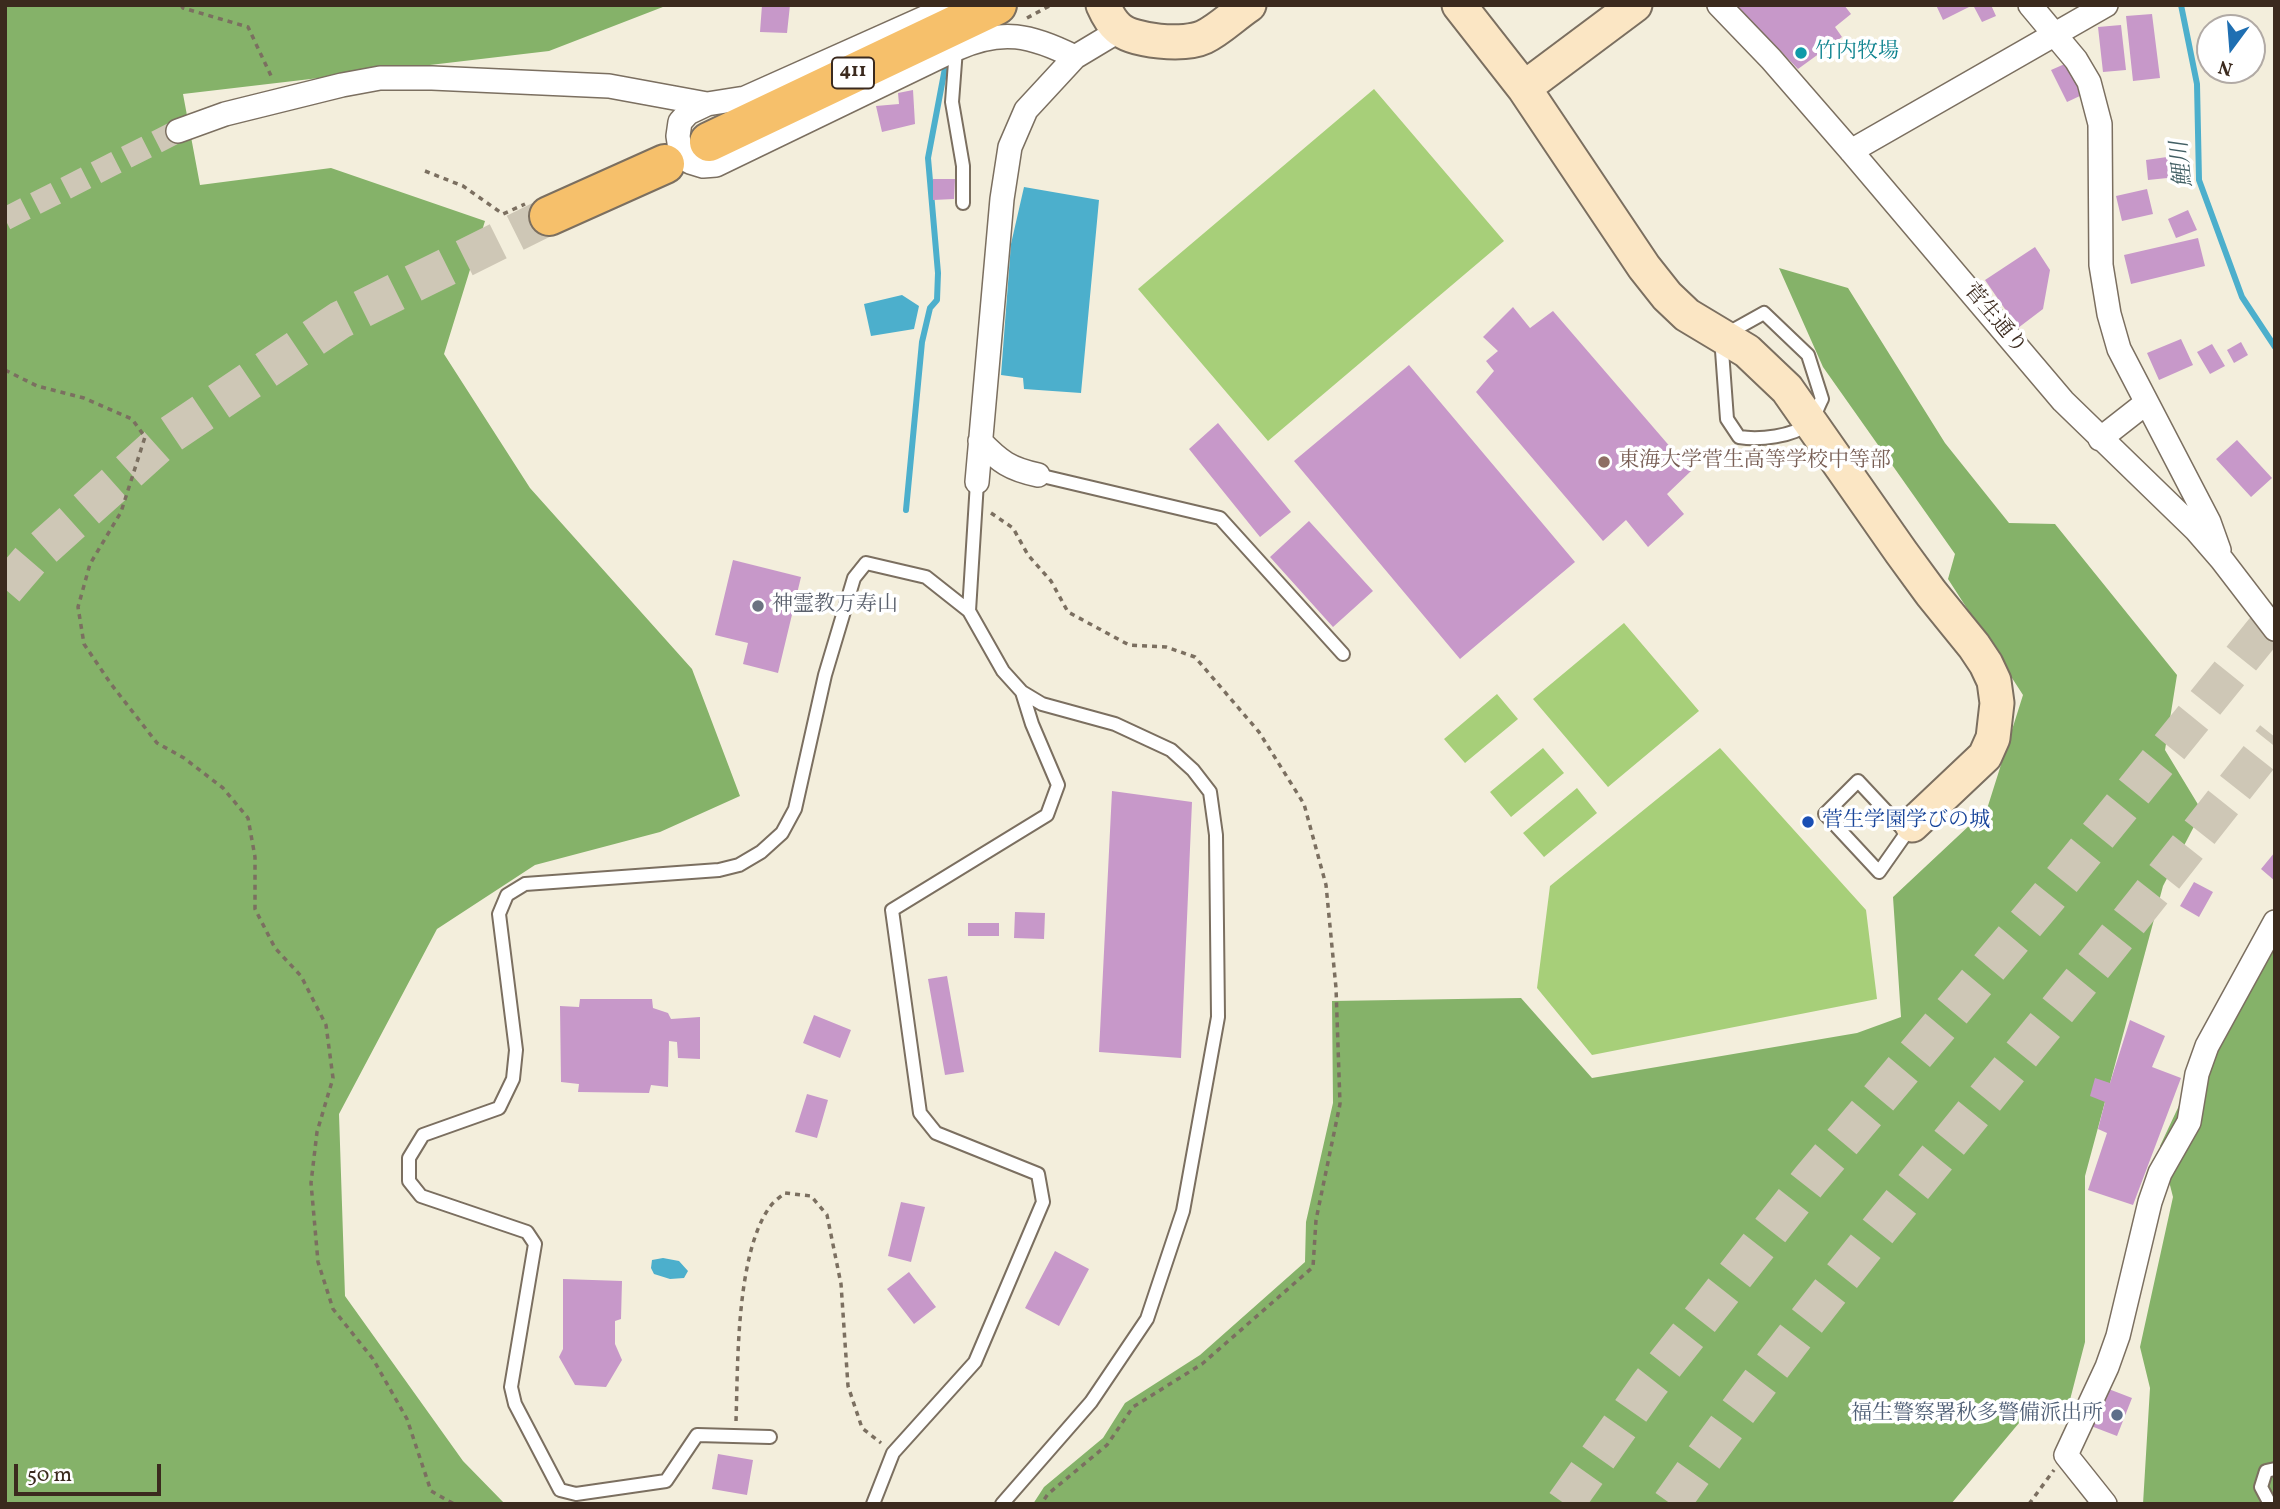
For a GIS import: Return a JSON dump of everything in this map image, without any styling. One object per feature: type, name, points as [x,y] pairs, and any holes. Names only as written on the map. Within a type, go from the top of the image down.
[{"type":"highway","name":"411","points":[[709,142],[972,25]]},
{"type":"highway","points":[[539,209],[665,164]]},
{"type":"street","points":[[977,482],[1002,200],[1010,147],[1026,110],[1112,18],[1161,41],[1178,43],[1203,38],[1249,5]]},
{"type":"street","points":[[1459,5],[1524,88],[1644,267],[1667,296],[1687,315],[1747,351],[1787,389],[1931,593],[1974,646],[1994,681],[1996,723],[1985,756],[1912,825]]},
{"type":"street","points":[[1524,88],[1635,5]]},
{"type":"street","name":"菅生通り","points":[[1719,5],[1852,151],[2063,401],[2196,530],[2275,629]]},
{"type":"street","points":[[2030,5],[2076,60],[2089,82],[2100,124],[2103,277],[2109,314],[2119,349],[2209,522],[2222,560]]},
{"type":"street","points":[[1852,151],[2106,5]]},
{"type":"street","points":[[972,25],[716,165],[703,166],[690,162],[680,149],[680,122],[688,113],[707,104],[745,98],[942,10],[972,25],[990,36],[1015,35],[1044,43],[1075,57]]},
{"type":"street","points":[[178,131],[225,114],[380,78],[609,86],[707,104]]},
{"type":"street","points":[[2100,439],[2146,403]]},
{"type":"street","points":[[980,441],[998,460],[1017,470],[1038,475]]},
{"type":"street","points":[[2105,1504],[2066,1455],[2107,1367],[2118,1336],[2150,1202],[2160,1173],[2189,1122],[2197,1074],[2207,1046],[2275,922]]},
{"type":"lane","points":[[963,203],[962,166],[952,102],[972,25]]},
{"type":"lane","points":[[1721,337],[1727,419],[1739,436],[1755,439],[1781,436],[1810,423]]},
{"type":"lane","points":[[1038,475],[1220,518],[1343,654]]},
{"type":"lane","points":[[969,611],[977,482]]},
{"type":"lane","points":[[770,1437],[697,1434],[666,1481],[576,1494],[560,1490],[515,1404],[511,1387],[535,1244],[527,1231],[421,1196],[409,1181],[409,1158],[423,1135],[499,1108],[513,1079],[516,1050],[499,914],[507,895],[525,884],[719,870],[739,865],[761,852],[782,833],[795,809],[825,675],[854,578],[866,563],[926,578],[969,611],[1003,671],[1022,692],[1042,704],[1115,724],[1171,750],[1193,770],[1210,792],[1216,835],[1218,1017],[1182,1211],[1147,1319],[1091,1402],[1002,1504]]},
{"type":"lane","points":[[873,1504],[893,1453],[975,1362],[1043,1202],[1038,1174],[936,1133],[920,1114],[892,910],[1047,815],[1058,785],[1032,724],[1022,692]]},
{"type":"lane","points":[[1858,781],[1901,827],[1912,825],[1879,872],[1825,814],[1858,781]]},
{"type":"lane","points":[[2270,1504],[2261,1488],[2266,1471],[2275,1469]]},
{"type":"path","points":[[181,5],[183,8],[248,27],[272,80]]},
{"type":"path","points":[[425,172],[463,186],[503,214],[539,209]]},
{"type":"path","points":[[5,370],[37,386],[84,398],[132,419],[145,437],[121,512],[90,564],[78,607],[84,644],[156,743],[184,758],[223,788],[248,818],[255,857],[255,909],[275,948],[301,976],[326,1025],[333,1078],[317,1132],[310,1183],[317,1262],[333,1309],[373,1359],[407,1419],[431,1491],[454,1504]]},
{"type":"path","points":[[988,512],[1013,528],[1028,555],[1051,581],[1068,612],[1129,645],[1166,647],[1195,657],[1259,732],[1304,804],[1326,885],[1336,988],[1340,1104],[1316,1220],[1313,1267],[1202,1364],[1133,1407],[1107,1445],[1048,1494],[1041,1504]]},
{"type":"path","points":[[736,1436],[744,1287],[755,1237],[769,1207],[785,1193],[811,1196],[827,1215],[841,1284],[848,1386],[862,1428],[893,1453]]},
{"type":"path","points":[[2029,1504],[2066,1455]]},
{"type":"green space","points":[[5,5],[668,5],[549,51],[183,94],[200,185],[331,168],[485,221],[444,354],[530,488],[692,669],[740,796],[660,832],[535,865],[437,929],[339,1114],[345,1296],[463,1461],[505,1504],[5,1504]]},
{"type":"green space","points":[[1374,89],[1504,241],[1268,441],[1138,289]]},
{"type":"green space","points":[[1779,268],[1848,288],[1945,443],[2009,523],[2055,524],[2177,675],[2165,750],[2202,811],[2163,886],[2085,1176],[2085,1342],[2065,1419],[2019,1423],[1951,1504],[1033,1504],[1044,1487],[1103,1438],[1125,1403],[1200,1355],[1305,1262],[1306,1222],[1333,1103],[1332,1001],[1521,998],[1592,1078],[1857,1033],[1901,1017],[1893,897],[1987,809],[2023,695],[1948,579],[1955,554],[1823,367]]},
{"type":"green space","points":[[1624,623],[1699,711],[1608,787],[1533,699]]},
{"type":"green space","points":[[1497,694],[1518,719],[1465,763],[1444,739]]},
{"type":"green space","points":[[1543,748],[1564,773],[1511,817],[1490,792]]},
{"type":"green space","points":[[1720,748],[1866,910],[1877,999],[1592,1055],[1537,988],[1550,886]]},
{"type":"green space","points":[[1577,788],[1597,813],[1544,857],[1523,833]]},
{"type":"green space","points":[[2275,911],[2275,1504],[2143,1504],[2150,1388],[2140,1347],[2173,1197],[2160,1146],[2269,914]]},
{"type":"water","points":[[1024,187],[1099,200],[1081,393],[1024,389],[1023,378],[1001,375],[1011,244]]},
{"type":"water","points":[[902,295],[919,306],[914,329],[871,336],[864,304]]},
{"type":"water","points":[[663,1258],[679,1261],[688,1271],[684,1278],[670,1279],[654,1274],[651,1268],[652,1260]]},
{"type":"building","points":[[762,5],[790,5],[787,33],[760,32]]},
{"type":"building","name":"竹内牧場","points":[[1736,5],[1844,5],[1851,14],[1835,27],[1842,37],[1798,69]]},
{"type":"building","points":[[1936,5],[1973,5],[1943,20]]},
{"type":"building","points":[[1973,5],[1991,5],[1996,16],[1982,22]]},
{"type":"building","points":[[2152,14],[2160,78],[2133,81],[2126,16]]},
{"type":"building","points":[[2121,25],[2126,70],[2103,72],[2098,27]]},
{"type":"building","points":[[2067,63],[2082,95],[2067,102],[2051,70]]},
{"type":"building","points":[[913,90],[915,124],[882,132],[876,106],[899,104],[898,93]]},
{"type":"building","points":[[2174,156],[2177,177],[2148,180],[2146,160]]},
{"type":"building","points":[[933,179],[955,179],[954,199],[933,200]]},
{"type":"building","points":[[2147,189],[2153,214],[2122,221],[2116,196]]},
{"type":"building","points":[[2188,210],[2197,230],[2176,238],[2168,219]]},
{"type":"building","points":[[2198,238],[2205,266],[2131,284],[2124,255]]},
{"type":"building","points":[[2035,247],[2050,270],[2043,309],[2018,328],[1985,280]]},
{"type":"building","points":[[1513,307],[1530,328],[1553,311],[1691,471],[1667,494],[1684,514],[1648,547],[1626,520],[1603,541],[1476,392],[1494,371],[1486,361],[1498,351],[1483,337]]},
{"type":"building","points":[[2181,339],[2193,365],[2159,380],[2147,353]]},
{"type":"building","points":[[2241,342],[2248,355],[2234,363],[2227,350]]},
{"type":"building","points":[[2212,344],[2225,366],[2210,374],[2197,352]]},
{"type":"building","points":[[1409,365],[1575,562],[1460,659],[1294,461]]},
{"type":"building","points":[[1218,423],[1291,512],[1260,537],[1189,449]]},
{"type":"building","points":[[2237,440],[2272,478],[2251,497],[2216,459]]},
{"type":"building","points":[[1309,521],[1373,591],[1333,627],[1270,557]]},
{"type":"building","name":"神霊教万寿山","points":[[733,560],[801,577],[778,673],[743,664],[748,643],[715,635]]},
{"type":"building","points":[[1112,791],[1192,802],[1181,1058],[1099,1052]]},
{"type":"building","points":[[2275,852],[2275,881],[2261,869]]},
{"type":"building","points":[[2194,882],[2213,892],[2199,917],[2180,906]]},
{"type":"building","points":[[1015,912],[1045,913],[1044,939],[1014,938]]},
{"type":"building","points":[[968,923],[999,923],[999,936],[968,936]]},
{"type":"building","points":[[947,976],[964,1072],[945,1075],[928,979]]},
{"type":"building","points":[[580,999],[652,999],[653,1008],[668,1013],[671,1019],[700,1017],[700,1059],[678,1058],[677,1042],[669,1041],[668,1087],[651,1085],[649,1093],[578,1092],[579,1084],[561,1082],[560,1006],[579,1007]]},
{"type":"building","points":[[814,1015],[851,1030],[840,1058],[803,1043]]},
{"type":"building","points":[[2130,1020],[2165,1036],[2152,1067],[2181,1078],[2133,1205],[2088,1190],[2107,1133],[2098,1129],[2105,1102],[2090,1096],[2095,1078],[2110,1083]]},
{"type":"building","points":[[807,1094],[828,1100],[817,1138],[795,1132]]},
{"type":"building","points":[[901,1202],[925,1207],[911,1262],[888,1256]]},
{"type":"building","points":[[1055,1251],[1089,1269],[1059,1326],[1025,1308]]},
{"type":"building","points":[[909,1272],[936,1307],[914,1324],[887,1289]]},
{"type":"building","points":[[563,1279],[622,1281],[621,1319],[615,1321],[615,1344],[622,1360],[606,1387],[575,1385],[559,1357],[563,1349]]},
{"type":"building","points":[[2106,1388],[2132,1398],[2117,1436],[2091,1426]]},
{"type":"building","points":[[718,1454],[753,1460],[747,1495],[712,1489]]},
{"type":"waterway","name":"鯉川","points":[[2181,5],[2197,84],[2199,180],[2242,297],[2275,347]]},
{"type":"waterway","points":[[906,510],[922,342],[930,308],[937,300],[938,273],[928,158],[945,68]]},
{"type":"tunnel","points":[[5,219],[178,131]]},
{"type":"tunnel","points":[[5,589],[30,560],[168,436],[340,320],[549,216]]},
{"type":"tunnel","points":[[1565,1504],[1649,1385],[1810,1180],[2049,896],[2275,617]]},
{"type":"tunnel","points":[[1671,1504],[1831,1290],[2275,737]]},
{"type":"place","name":"竹内牧場","points":[[1801,53]]},
{"type":"place","name":"東海大学菅生高等学校中等部","points":[[1604,462]]},
{"type":"place","name":"神霊教万寿山","points":[[758,606]]},
{"type":"place","name":"菅生学園学びの城","points":[[1808,822]]},
{"type":"place","name":"福生警察署秋多警備派出所","points":[[2117,1415]]}]
